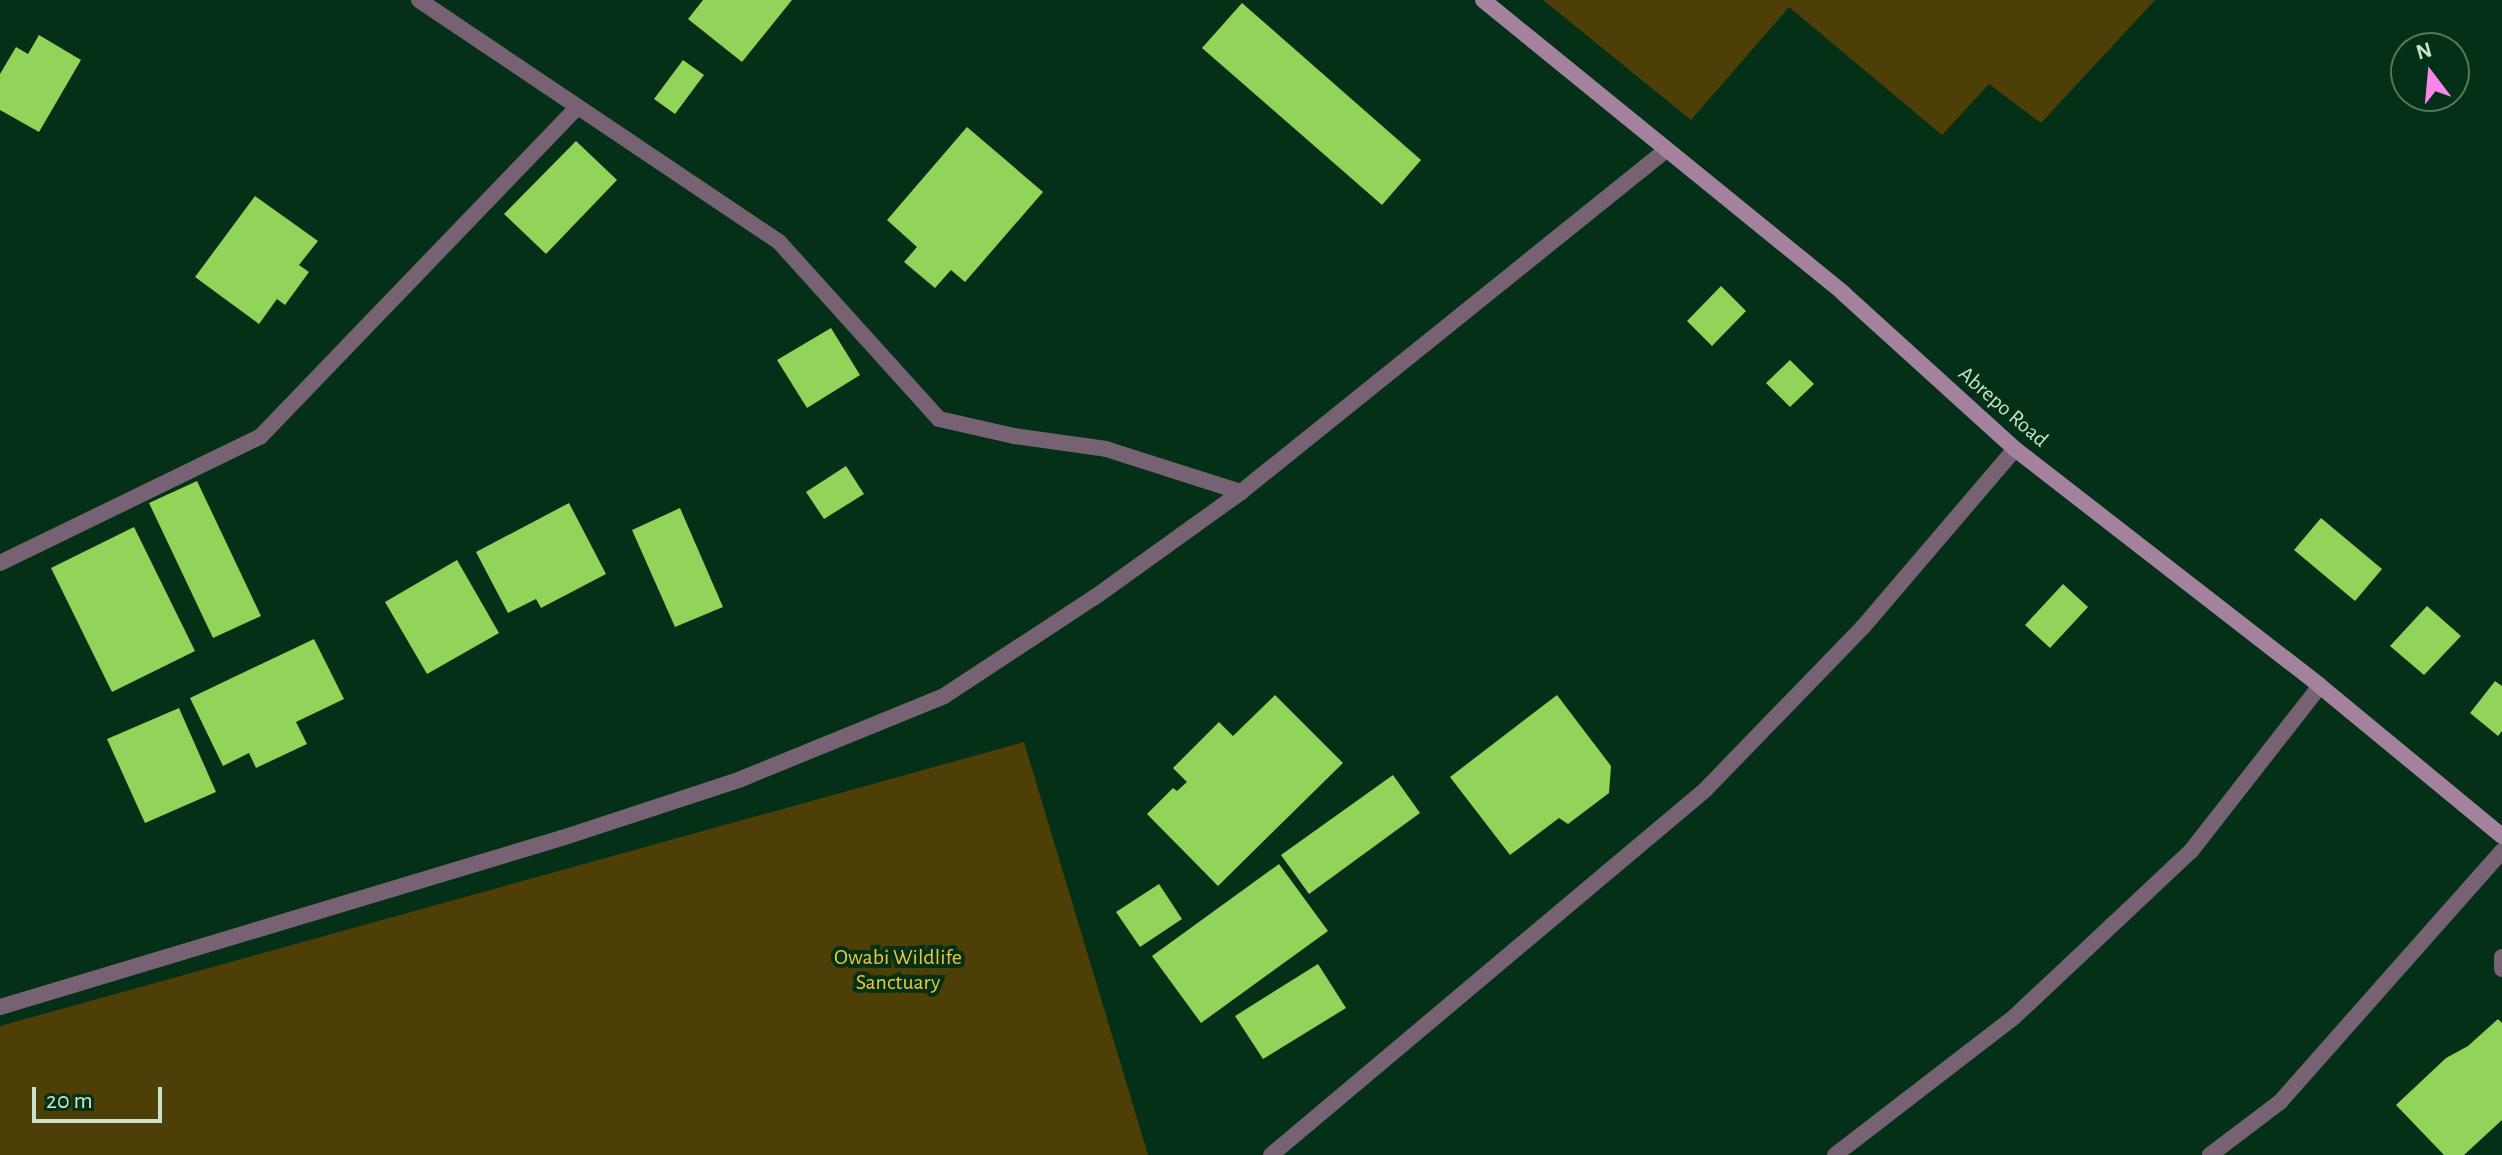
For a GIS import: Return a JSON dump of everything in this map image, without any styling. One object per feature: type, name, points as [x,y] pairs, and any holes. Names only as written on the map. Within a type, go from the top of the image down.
[{"type":"main road","name":"Abrepo Road","points":[[1483,0],[1843,293],[2015,449],[2320,686],[2502,836]]},
{"type":"street","points":[[419,0],[780,243],[939,419],[1014,436],[1106,449],[1241,492]]},
{"type":"street","points":[[0,563],[260,437],[578,107]]},
{"type":"street","points":[[0,1007],[607,824],[741,779],[929,702],[1095,597],[1241,492],[1665,151]]},
{"type":"street","points":[[1271,1155],[1705,790],[1863,627],[2015,449]]},
{"type":"street","points":[[1835,1155],[2013,1018],[2191,851],[2320,686]]},
{"type":"street","points":[[2210,1155],[2280,1102],[2502,851]]},
{"type":"street","points":[[2502,957],[2502,969]]},
{"type":"green space","points":[[1543,0],[2155,0],[2041,123],[1989,84],[1942,135],[1789,7],[1691,120]]},
{"type":"green space","name":"Owabi Wildlife Sanctuary","points":[[1024,742],[1148,1155],[0,1155],[0,1026]]},
{"type":"building","points":[[703,0],[792,0],[742,62],[688,19]]},
{"type":"building","points":[[1242,3],[1421,160],[1382,205],[1202,48]]},
{"type":"building","points":[[39,35],[81,60],[39,132],[0,110],[0,74],[16,47],[28,54]]},
{"type":"building","points":[[683,60],[704,75],[675,114],[654,99]]},
{"type":"building","points":[[967,127],[1043,192],[965,282],[951,270],[935,288],[904,262],[917,247],[887,220]]},
{"type":"building","points":[[576,141],[617,180],[546,254],[504,214]]},
{"type":"building","points":[[255,196],[318,241],[299,265],[309,272],[285,305],[277,299],[259,324],[195,277]]},
{"type":"building","points":[[1721,286],[1746,311],[1712,346],[1687,321]]},
{"type":"building","points":[[831,328],[860,375],[807,408],[777,360]]},
{"type":"building","points":[[1790,360],[1814,384],[1790,407],[1766,383]]},
{"type":"building","points":[[846,466],[864,494],[824,519],[806,492]]},
{"type":"building","points":[[197,481],[261,616],[213,638],[149,503]]},
{"type":"building","points":[[569,503],[606,574],[541,608],[536,599],[508,613],[476,552]]},
{"type":"building","points":[[680,508],[723,607],[675,627],[632,530]]},
{"type":"building","points":[[2321,518],[2382,569],[2355,601],[2294,550]]},
{"type":"building","points":[[134,527],[195,651],[112,692],[51,568]]},
{"type":"building","points":[[457,560],[499,633],[427,674],[385,602]]},
{"type":"building","points":[[2063,584],[2088,607],[2050,648],[2025,625]]},
{"type":"building","points":[[2427,606],[2461,636],[2424,675],[2390,646]]},
{"type":"building","points":[[314,639],[344,699],[296,722],[307,744],[256,768],[249,753],[223,766],[190,698]]},
{"type":"building","points":[[2495,681],[2502,686],[2502,731],[2498,736],[2470,713]]},
{"type":"building","points":[[1275,695],[1343,763],[1218,886],[1147,814],[1173,788],[1177,791],[1187,782],[1173,768],[1219,722],[1233,736]]},
{"type":"building","points":[[1557,695],[1611,766],[1609,793],[1568,824],[1559,818],[1510,855],[1450,777]]},
{"type":"building","points":[[179,708],[216,792],[145,823],[107,739]]},
{"type":"building","points":[[1393,775],[1420,813],[1309,894],[1281,855]]},
{"type":"building","points":[[1279,864],[1328,931],[1201,1023],[1152,956]]},
{"type":"building","points":[[1159,884],[1182,919],[1140,947],[1116,912]]},
{"type":"building","points":[[1318,964],[1346,1008],[1263,1059],[1235,1016]]},
{"type":"building","points":[[2498,1019],[2502,1023],[2502,1120],[2464,1155],[2444,1155],[2396,1105],[2446,1058],[2468,1046]]}]
